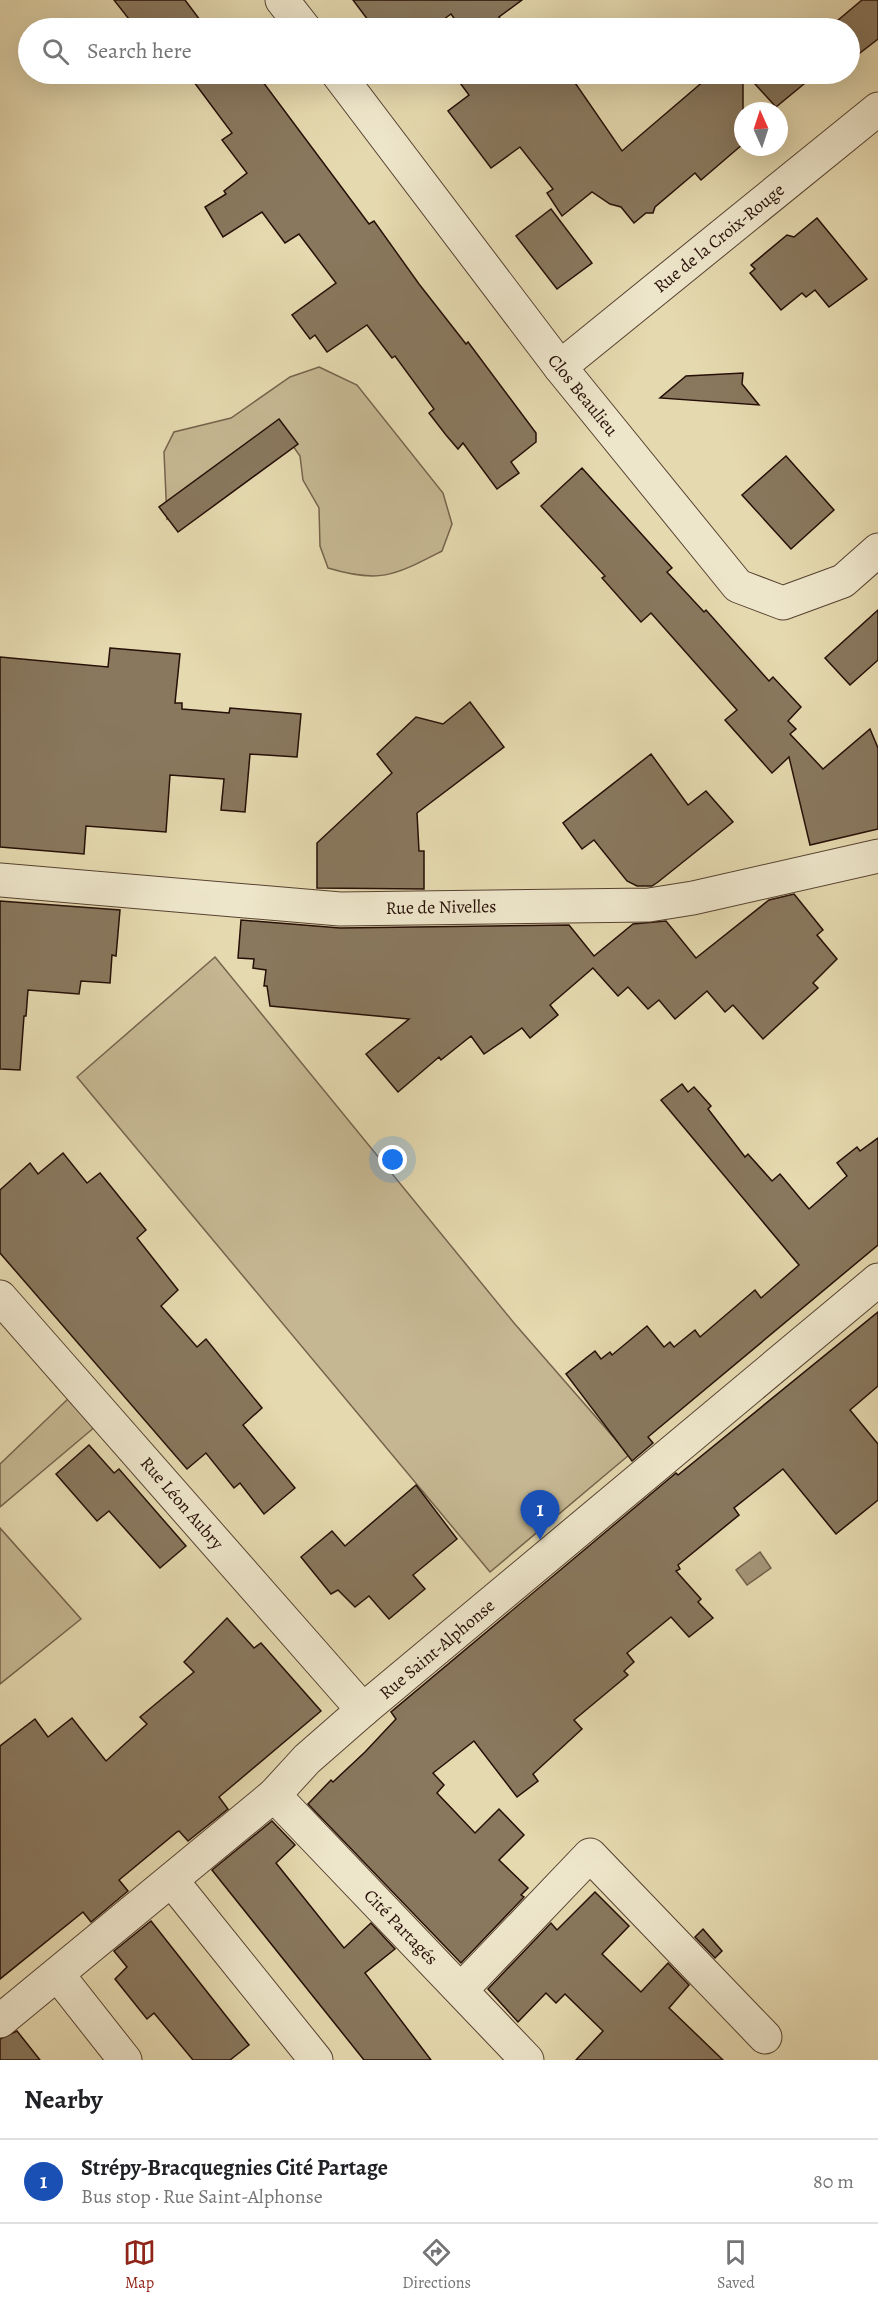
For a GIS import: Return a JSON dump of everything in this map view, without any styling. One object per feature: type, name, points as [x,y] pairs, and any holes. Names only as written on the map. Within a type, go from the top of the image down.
[{"type":"street","points":[[282,0],[296,18]]},
{"type":"street","name":"Clos Beaulieu","points":[[346,84],[560,366],[738,586],[783,603],[843,581],[878,550]]},
{"type":"street","name":"Rue de la Croix-Rouge","points":[[560,366],[878,109]]},
{"type":"street","name":"Rue de Nivelles","points":[[0,880],[340,909],[649,905],[693,898],[878,856]]},
{"type":"street","name":"Rue Saint-Alphonse","points":[[0,2021],[274,1795],[307,1759],[363,1710],[878,1280]]},
{"type":"street","name":"Rue Léon Aubry","points":[[0,1297],[363,1710]]},
{"type":"street","name":"Cité Partagés","points":[[274,1795],[527,2060]]},
{"type":"street","points":[[461,1990],[590,1855],[765,2037]]},
{"type":"street","points":[[172,1881],[316,2060]]},
{"type":"street","points":[[58,1975],[125,2060]]},
{"type":"shaded area","points":[[319,367],[357,385],[443,493],[452,524],[442,551],[399,571],[375,576],[346,573],[328,568],[320,546],[319,508],[303,480],[300,456],[286,436],[167,519],[164,452],[174,432],[231,418],[290,377]]},
{"type":"shaded area","points":[[215,957],[514,1323],[629,1455],[490,1572],[77,1077]]},
{"type":"shaded area","points":[[71,1396],[96,1426],[0,1507],[0,1464]]},
{"type":"shaded area","points":[[0,1528],[81,1619],[0,1684]]},
{"type":"shaded area","points":[[760,1552],[771,1568],[747,1585],[736,1570]]},
{"type":"building","points":[[114,0],[185,0],[198,18],[128,18]]},
{"type":"building","points":[[353,0],[522,0],[500,18],[454,18],[451,14],[446,18],[366,18]]},
{"type":"building","points":[[862,0],[878,0],[878,39],[860,53],[860,18],[841,18]]},
{"type":"building","points":[[195,84],[264,84],[369,224],[374,221],[419,284],[466,344],[468,342],[536,433],[536,442],[511,462],[519,473],[497,489],[463,443],[458,449],[446,435],[429,413],[434,409],[395,356],[392,358],[367,325],[327,352],[315,335],[310,339],[292,315],[336,283],[299,234],[285,243],[262,212],[223,237],[205,207],[226,194],[224,191],[247,173],[222,140],[232,133]]},
{"type":"building","points":[[461,84],[576,84],[622,151],[700,84],[743,84],[743,102],[734,102],[734,152],[701,180],[695,173],[655,207],[653,213],[646,213],[634,223],[621,207],[610,204],[592,192],[562,216],[547,193],[553,189],[520,147],[491,168],[448,111],[469,95]]},
{"type":"building","points":[[755,84],[804,84],[782,102],[771,102]]},
{"type":"building","points":[[551,209],[592,263],[557,289],[516,236]]},
{"type":"building","points":[[817,218],[867,279],[829,307],[815,290],[806,297],[802,293],[781,310],[750,273],[755,269],[751,265],[787,235],[794,237]]},
{"type":"building","points":[[743,373],[742,384],[759,405],[660,398],[686,376]]},
{"type":"building","points":[[279,419],[298,444],[178,532],[159,507]]},
{"type":"building","points":[[786,456],[834,510],[791,549],[742,495]]},
{"type":"building","points":[[582,468],[672,568],[667,572],[704,612],[706,610],[769,681],[773,677],[801,707],[788,721],[796,729],[790,734],[823,769],[870,729],[878,748],[878,829],[810,845],[789,757],[772,773],[725,720],[737,710],[651,613],[641,622],[602,578],[605,576],[541,506]]},
{"type":"building","points":[[878,610],[878,660],[850,685],[825,658]]},
{"type":"building","points":[[110,648],[180,654],[175,703],[182,703],[182,709],[229,713],[230,708],[301,714],[297,757],[250,754],[245,812],[221,810],[224,779],[170,775],[166,832],[86,826],[84,854],[0,847],[0,657],[108,667]]},
{"type":"building","points":[[470,702],[504,747],[417,813],[419,851],[424,851],[424,889],[317,888],[317,843],[392,773],[377,754],[416,717],[443,724]]},
{"type":"building","points":[[651,754],[688,805],[706,791],[733,822],[652,886],[637,886],[627,881],[594,840],[582,849],[563,823]]},
{"type":"building","points":[[794,894],[823,930],[817,935],[837,959],[813,983],[818,988],[763,1039],[733,1005],[725,1012],[707,991],[675,1019],[659,1000],[648,1009],[628,987],[618,996],[593,968],[550,1005],[558,1015],[530,1038],[522,1028],[484,1054],[471,1036],[441,1060],[439,1057],[398,1092],[366,1054],[409,1019],[270,1006],[267,986],[264,986],[266,970],[253,968],[254,959],[238,958],[241,920],[340,928],[569,925],[594,956],[633,924],[666,921],[696,958],[769,900]]},
{"type":"building","points":[[0,901],[120,910],[116,956],[112,955],[110,983],[81,981],[79,994],[28,990],[20,1070],[0,1069]]},
{"type":"building","points":[[682,1084],[688,1092],[694,1087],[711,1106],[708,1109],[745,1157],[748,1154],[772,1181],[780,1174],[809,1209],[847,1176],[837,1163],[857,1147],[860,1151],[878,1138],[878,1245],[648,1437],[653,1443],[632,1461],[566,1374],[595,1351],[601,1359],[610,1352],[612,1355],[647,1326],[664,1347],[670,1342],[674,1347],[695,1330],[700,1337],[755,1290],[761,1298],[799,1265],[661,1100]]},
{"type":"building","points":[[63,1153],[87,1183],[100,1173],[146,1230],[137,1238],[178,1290],[161,1306],[197,1347],[206,1339],[262,1408],[243,1425],[295,1488],[264,1514],[240,1483],[234,1488],[206,1453],[187,1469],[0,1253],[0,1190],[30,1163],[38,1174]]},
{"type":"building","points":[[878,1312],[878,1386],[850,1410],[878,1444],[878,1500],[836,1534],[783,1469],[734,1508],[739,1515],[678,1565],[680,1569],[676,1571],[701,1599],[698,1602],[713,1618],[689,1637],[671,1617],[627,1653],[634,1662],[624,1671],[628,1675],[574,1720],[582,1729],[533,1774],[538,1781],[517,1797],[474,1741],[433,1773],[444,1785],[437,1793],[475,1833],[499,1809],[524,1835],[499,1860],[528,1888],[521,1895],[524,1897],[461,1963],[308,1804],[331,1780],[333,1782],[365,1752],[396,1719],[391,1712],[676,1473],[678,1475]]},
{"type":"building","points":[[89,1445],[114,1473],[119,1469],[186,1546],[160,1568],[109,1511],[97,1521],[56,1474]]},
{"type":"building","points":[[416,1485],[457,1539],[413,1575],[425,1589],[389,1619],[369,1596],[355,1607],[338,1590],[331,1594],[301,1557],[332,1531],[345,1546]]},
{"type":"building","points":[[227,1618],[254,1648],[261,1643],[321,1711],[219,1797],[228,1809],[188,1841],[179,1831],[177,1832],[119,1880],[128,1891],[91,1922],[83,1912],[0,1979],[0,1746],[35,1719],[48,1737],[72,1718],[106,1761],[147,1724],[140,1717],[194,1672],[184,1662]]},
{"type":"building","points":[[272,1821],[295,1845],[276,1863],[344,1948],[371,1923],[395,1949],[365,1973],[431,2060],[364,2060],[212,1870]]},
{"type":"building","points":[[595,1892],[629,1926],[602,1954],[641,1992],[668,1963],[689,1985],[669,2008],[723,2060],[576,2060],[603,2031],[565,1994],[556,2003],[546,1993],[518,2022],[488,1989],[551,1923],[557,1930]]},
{"type":"building","points":[[151,1921],[249,2045],[230,2060],[193,2060],[154,2013],[147,2019],[115,1979],[127,1967],[114,1951]]},
{"type":"building","points":[[703,1929],[722,1951],[715,1958],[695,1937]]},
{"type":"building","points":[[17,2031],[40,2060],[0,2060],[0,2039]]},
{"type":"place","name":"Strépy-Bracquegnies Cité Partage","points":[[540,1540]]}]
